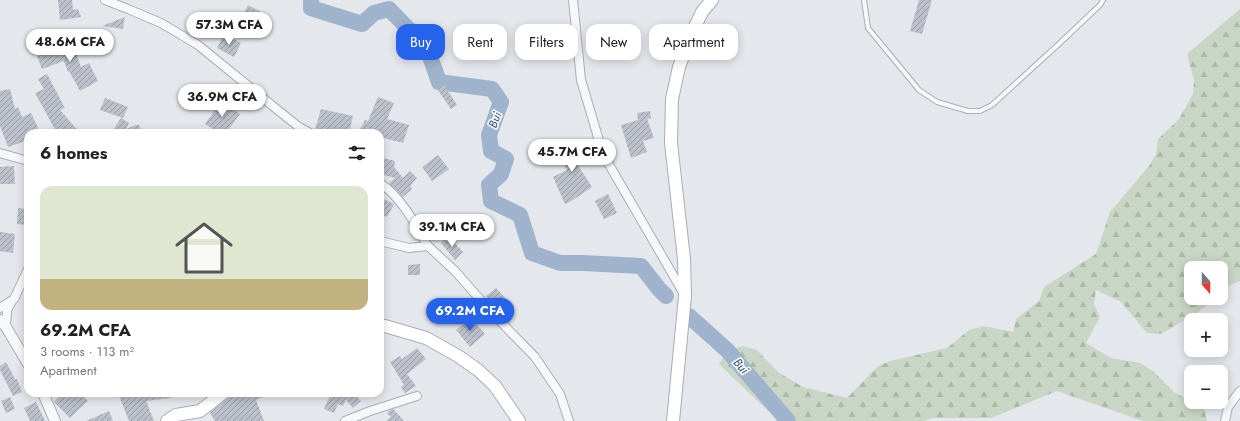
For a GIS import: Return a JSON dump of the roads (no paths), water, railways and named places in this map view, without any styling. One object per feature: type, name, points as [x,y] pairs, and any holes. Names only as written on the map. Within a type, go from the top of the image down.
[{"type":"main road","points":[[673,421],[685,296],[684,259],[671,143],[672,99],[679,67],[691,35],[702,12],[712,0]]},
{"type":"main road","points":[[384,326],[426,338],[458,356],[478,370],[495,386],[519,421]]},
{"type":"main road","points":[[167,421],[176,415],[200,411],[218,397]]},
{"type":"street","points":[[105,0],[161,23],[198,45],[303,129]]},
{"type":"street","points":[[573,0],[581,80],[603,154],[685,296]]},
{"type":"street","points":[[0,153],[24,160]]},
{"type":"street","points":[[384,186],[389,190],[410,217],[428,246],[456,271],[493,314],[535,357],[560,394],[569,421]]},
{"type":"street","points":[[384,242],[409,248],[428,246]]},
{"type":"street","points":[[24,278],[7,310],[3,324],[24,358]]},
{"type":"street","points":[[0,308],[14,299]]},
{"type":"street","points":[[1225,421],[1228,407],[1240,391]]},
{"type":"street","points":[[345,421],[370,411],[417,396]]},
{"type":"street","points":[[45,397],[55,421]]},
{"type":"lane","points":[[864,0],[868,28],[919,90],[937,102],[968,111],[980,111],[992,105],[1061,42],[1100,5],[1103,0]]},
{"type":"waterway","name":"Bui","points":[[311,0],[311,8],[362,24],[374,13],[389,9],[427,48],[439,82],[492,89],[501,102],[489,135],[491,151],[506,159],[501,174],[489,185],[491,201],[520,215],[532,253],[560,263],[641,266],[666,296]]},
{"type":"waterway","name":"Bui","points":[[689,316],[728,351],[788,421]]}]
